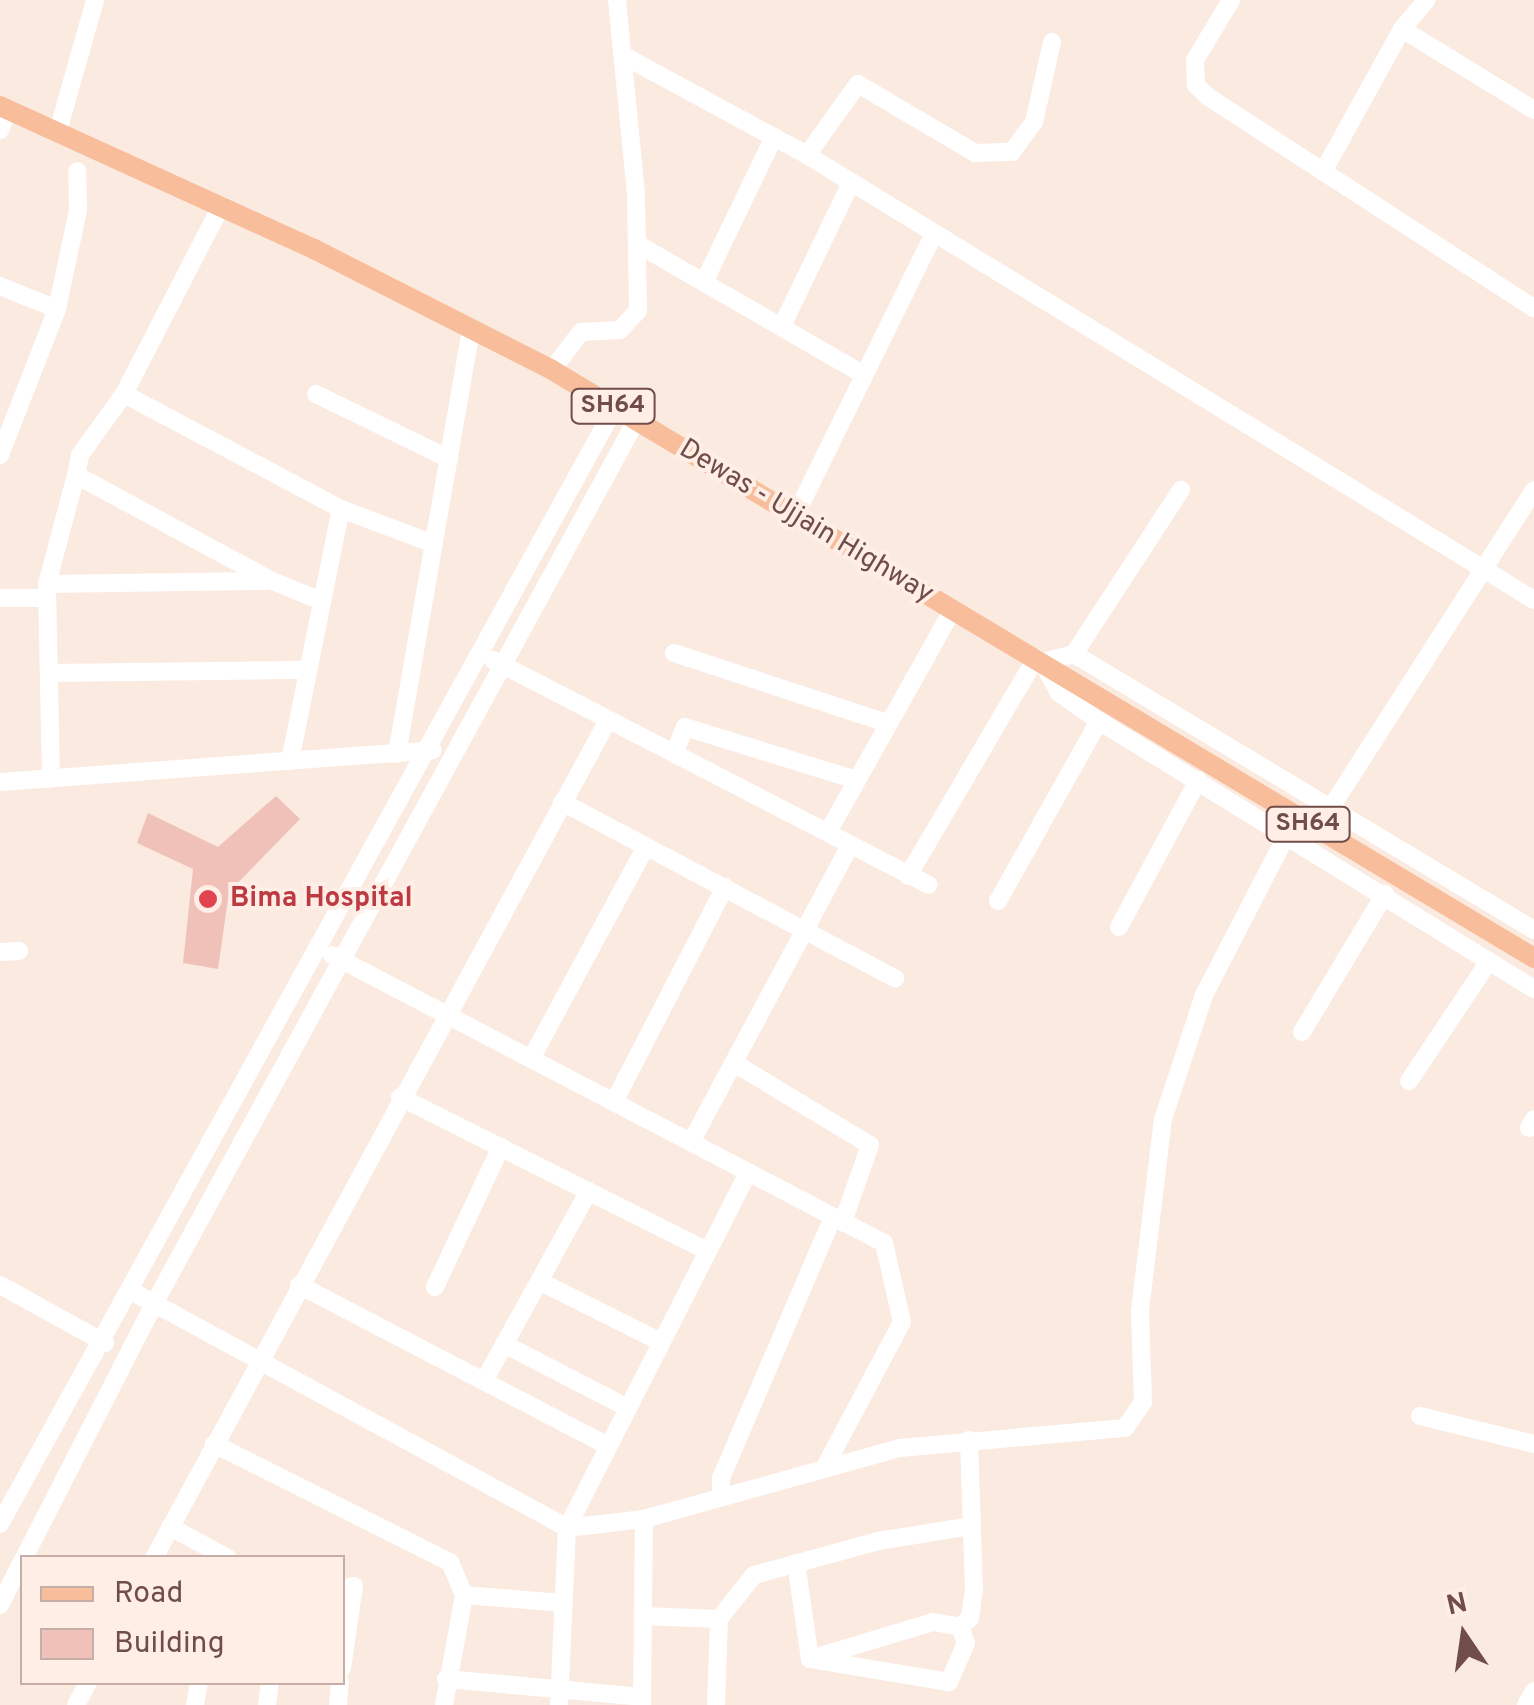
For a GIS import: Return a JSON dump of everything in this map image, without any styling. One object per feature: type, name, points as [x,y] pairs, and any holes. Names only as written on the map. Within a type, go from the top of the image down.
[{"type":"main road","name":"Dewas - Ujjain Highway","points":[[4,108],[124,159],[552,370],[1534,958]]},
{"type":"street","points":[[58,131],[95,0]]},
{"type":"street","points":[[552,370],[581,332],[620,330],[634,321],[638,245],[617,0]]},
{"type":"street","points":[[1231,0],[1195,60],[1196,85],[1534,308]]},
{"type":"street","points":[[1323,172],[1402,29],[1426,0]]},
{"type":"street","points":[[1402,29],[1534,110]]},
{"type":"street","points":[[806,155],[858,84],[975,153],[1012,152],[1034,122],[1052,42]]},
{"type":"street","points":[[624,56],[806,155],[1534,600]]},
{"type":"street","points":[[0,130],[4,108]]},
{"type":"street","points":[[706,278],[774,137]]},
{"type":"street","points":[[0,455],[57,309],[78,210],[77,171]]},
{"type":"street","points":[[783,324],[851,183]]},
{"type":"street","points":[[51,778],[47,591],[80,455],[124,394],[221,206]]},
{"type":"street","points":[[796,514],[933,236]]},
{"type":"street","points":[[638,245],[706,278],[864,375]]},
{"type":"street","points":[[0,286],[57,309]]},
{"type":"street","points":[[398,754],[471,329]]},
{"type":"street","points":[[124,394],[341,509],[434,544]]},
{"type":"street","points":[[316,394],[449,459]]},
{"type":"street","points":[[0,1524],[105,1343],[615,407]]},
{"type":"street","points":[[25,1555],[154,1302],[637,420]]},
{"type":"street","points":[[76,475],[272,581],[322,600]]},
{"type":"street","points":[[1074,654],[1181,490]]},
{"type":"street","points":[[1332,806],[1534,490]]},
{"type":"street","points":[[290,761],[341,509]]},
{"type":"street","points":[[0,598],[47,591],[272,581]]},
{"type":"street","points":[[828,832],[952,611]]},
{"type":"street","points":[[480,653],[928,885]]},
{"type":"street","points":[[674,653],[887,722]]},
{"type":"street","points":[[908,876],[1039,660],[1074,654],[1534,930]]},
{"type":"street","points":[[1039,660],[1059,693],[1099,721],[1534,989]]},
{"type":"street","points":[[49,673],[308,670]]},
{"type":"street","points":[[156,1555],[400,1096],[608,720]]},
{"type":"street","points":[[998,900],[1099,721]]},
{"type":"street","points":[[674,754],[686,727],[856,780]]},
{"type":"street","points":[[0,782],[456,747]]},
{"type":"street","points":[[1119,927],[1198,780]]},
{"type":"street","points":[[562,802],[895,978]]},
{"type":"street","points":[[133,1292],[567,1528],[644,1519],[827,1464],[969,1440],[1125,1428],[1134,1421],[1142,1402],[1140,1311],[1163,1119],[1204,996],[1286,834]]},
{"type":"street","points":[[691,1142],[850,845]]},
{"type":"street","points":[[531,1059],[646,846]]},
{"type":"street","points":[[614,1102],[725,887]]},
{"type":"street","points":[[1302,1032],[1385,894]]},
{"type":"street","points":[[319,949],[884,1243],[902,1322],[827,1464]]},
{"type":"street","points":[[1410,1081],[1489,961]]},
{"type":"street","points":[[721,1494],[721,1478],[870,1145],[734,1063]]},
{"type":"street","points":[[400,1096],[708,1251]]},
{"type":"street","points":[[435,1287],[501,1148]]},
{"type":"street","points":[[558,1699],[567,1528],[748,1172]]},
{"type":"street","points":[[484,1381],[588,1191]]},
{"type":"street","points":[[539,1281],[661,1342]]},
{"type":"street","points":[[299,1285],[608,1446]]},
{"type":"street","points":[[3,1294],[105,1343]]},
{"type":"street","points":[[504,1344],[628,1408]]},
{"type":"street","points":[[1420,1416],[1534,1444]]},
{"type":"street","points":[[960,1627],[970,1618],[974,1590],[969,1440]]},
{"type":"street","points":[[214,1444],[450,1562],[464,1595],[444,1705]]},
{"type":"street","points":[[446,1679],[558,1699],[642,1701],[644,1519]]},
{"type":"street","points":[[716,1705],[719,1619],[754,1575],[878,1540],[972,1526]]},
{"type":"street","points":[[170,1527],[222,1555]]},
{"type":"street","points":[[796,1564],[810,1658]]},
{"type":"street","points":[[0,1605],[20,1565]]},
{"type":"street","points":[[345,1588],[354,1586],[345,1648]]},
{"type":"street","points":[[464,1595],[563,1603]]},
{"type":"street","points":[[643,1616],[719,1619]]},
{"type":"street","points":[[810,1658],[933,1622],[960,1627]]},
{"type":"street","points":[[810,1658],[950,1682],[964,1659],[960,1627]]},
{"type":"street","points":[[1526,1705],[1534,1691]]},
{"type":"building","points":[[276,796],[300,819],[229,892],[218,969],[183,963],[193,869],[137,843],[148,813],[218,847]]},
{"type":"place","name":"Bima Hospital","points":[[208,899]]}]
